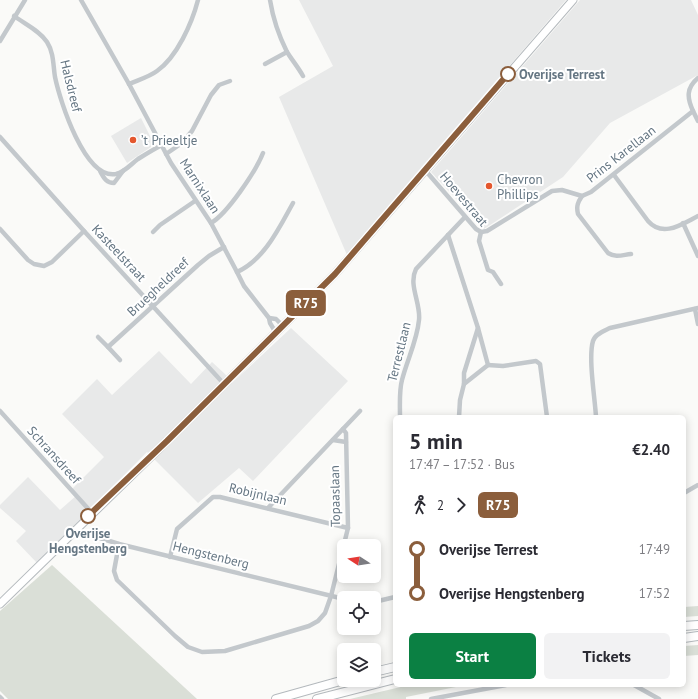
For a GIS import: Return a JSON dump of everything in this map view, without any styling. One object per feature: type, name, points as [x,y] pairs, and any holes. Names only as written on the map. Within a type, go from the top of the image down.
[{"type":"highway","points":[[686,626],[698,625]]},
{"type":"highway","points":[[686,638],[698,636]]},
{"type":"highway","points":[[381,670],[393,667]]},
{"type":"highway","points":[[317,699],[393,680]]},
{"type":"highway","points":[[276,699],[337,682]]},
{"type":"main road","points":[[0,604],[335,274],[573,0]]},
{"type":"street","points":[[0,41],[25,0]]},
{"type":"street","name":"Marnixlaan","points":[[81,0],[129,84],[166,154],[195,201],[211,223],[244,286],[269,318],[276,333]]},
{"type":"street","points":[[129,84],[156,72],[166,63],[189,27],[198,0]]},
{"type":"street","points":[[270,0],[274,22],[287,52],[302,76]]},
{"type":"street","name":"Halsdreef","points":[[14,16],[47,41],[52,53],[55,77],[62,102],[73,132],[88,158],[107,182],[114,183],[124,171],[162,144]]},
{"type":"street","points":[[265,64],[287,52]]},
{"type":"street","points":[[698,78],[690,87],[688,94],[689,101],[698,121]]},
{"type":"street","points":[[166,154],[182,143],[192,131],[211,95],[220,85],[230,81]]},
{"type":"street","name":"Prins Karellaan","points":[[481,232],[487,231],[552,191],[562,190],[582,196],[591,192],[693,111]]},
{"type":"street","name":"Kasteelstraat","points":[[0,137],[224,384]]},
{"type":"street","points":[[211,223],[218,219],[239,193],[255,170],[263,153]]},
{"type":"street","points":[[99,170],[108,174],[116,174],[124,171]]},
{"type":"street","name":"Hoevestraat","points":[[425,170],[465,217],[476,229],[481,232],[480,240],[488,270],[493,272],[500,284]]},
{"type":"street","points":[[614,175],[651,225],[659,229],[667,230],[698,216]]},
{"type":"street","points":[[582,196],[578,202],[578,214],[608,253],[619,257],[631,254]]},
{"type":"street","points":[[153,232],[195,201]]},
{"type":"street","points":[[237,272],[246,268],[262,252],[274,237],[293,203]]},
{"type":"street","name":"Terrestlaan","points":[[400,415],[401,382],[417,335],[419,320],[418,304],[412,282],[412,276],[416,269],[465,217]]},
{"type":"street","points":[[683,224],[698,256]]},
{"type":"street","points":[[0,229],[28,260],[34,264],[44,266],[52,262],[84,231]]},
{"type":"street","points":[[448,235],[478,328],[488,365]]},
{"type":"street","name":"Bruegheldreef","points":[[108,347],[198,265],[224,247]]},
{"type":"street","points":[[596,415],[591,357],[593,340],[600,332],[610,328],[696,309],[698,324]]},
{"type":"street","name":"Marnixlaan","points":[[269,318],[276,319],[283,326]]},
{"type":"street","points":[[458,415],[464,384],[464,373],[478,328]]},
{"type":"street","points":[[98,337],[120,360]]},
{"type":"street","points":[[464,384],[488,365],[503,366],[536,361],[540,364],[547,415]]},
{"type":"street","name":"Schransdreef","points":[[0,411],[92,513]]},
{"type":"street","name":"Topaaslaan","points":[[268,508],[360,411]]},
{"type":"street","name":"Topaaslaan","points":[[119,544],[114,575],[121,585],[188,647],[202,652],[225,652],[309,626],[318,621],[325,613],[331,596],[348,528],[346,434],[344,429]]},
{"type":"street","points":[[333,440],[346,442]]},
{"type":"street","points":[[686,492],[698,485]]},
{"type":"street","name":"Robijnlaan","points":[[170,557],[177,529],[213,497],[220,497],[268,508],[348,528]]},
{"type":"street","name":"Hengstenberg","points":[[74,530],[119,544],[337,597]]},
{"type":"street","points":[[381,600],[393,597]]},
{"type":"street","points":[[431,699],[495,687]]},
{"type":"street","points":[[638,687],[659,699]]},
{"type":"shaded area","points":[[299,0],[566,0],[347,255],[279,97],[333,66]]},
{"type":"shaded area","points":[[580,0],[691,0],[698,15],[698,75],[610,123],[563,177],[484,229],[431,172]]},
{"type":"shaded area","name":"’t Prieeltje","points":[[141,118],[152,140],[152,144],[151,147],[127,163],[111,136]]},
{"type":"shaded area","points":[[291,328],[348,381],[253,481],[239,468],[198,503],[147,452],[37,563],[16,541],[26,531],[0,508],[0,505],[28,477],[60,510],[77,495],[72,489],[104,457],[62,414],[97,379],[112,395],[159,351],[191,384],[212,362],[232,383]]},
{"type":"shaded area","points":[[52,565],[197,699],[8,699],[0,691],[0,611]]},
{"type":"shaded area","points":[[698,606],[698,616],[686,617],[686,607]]},
{"type":"shaded area","points":[[698,645],[698,655],[686,656],[686,646]]},
{"type":"shaded area","points":[[401,687],[456,687],[406,697],[406,699],[350,699]]},
{"type":"bus line","name":"R75","points":[[88,516],[167,441],[335,274],[508,74]]},
{"type":"place","name":"Overijse Terrest","points":[[508,74]]},
{"type":"place","name":"’t Prieeltje","points":[[133,140]]},
{"type":"place","name":"Chevron Phillips","points":[[489,186]]},
{"type":"place","name":"Overijse Hengstenberg","points":[[88,516]]}]
